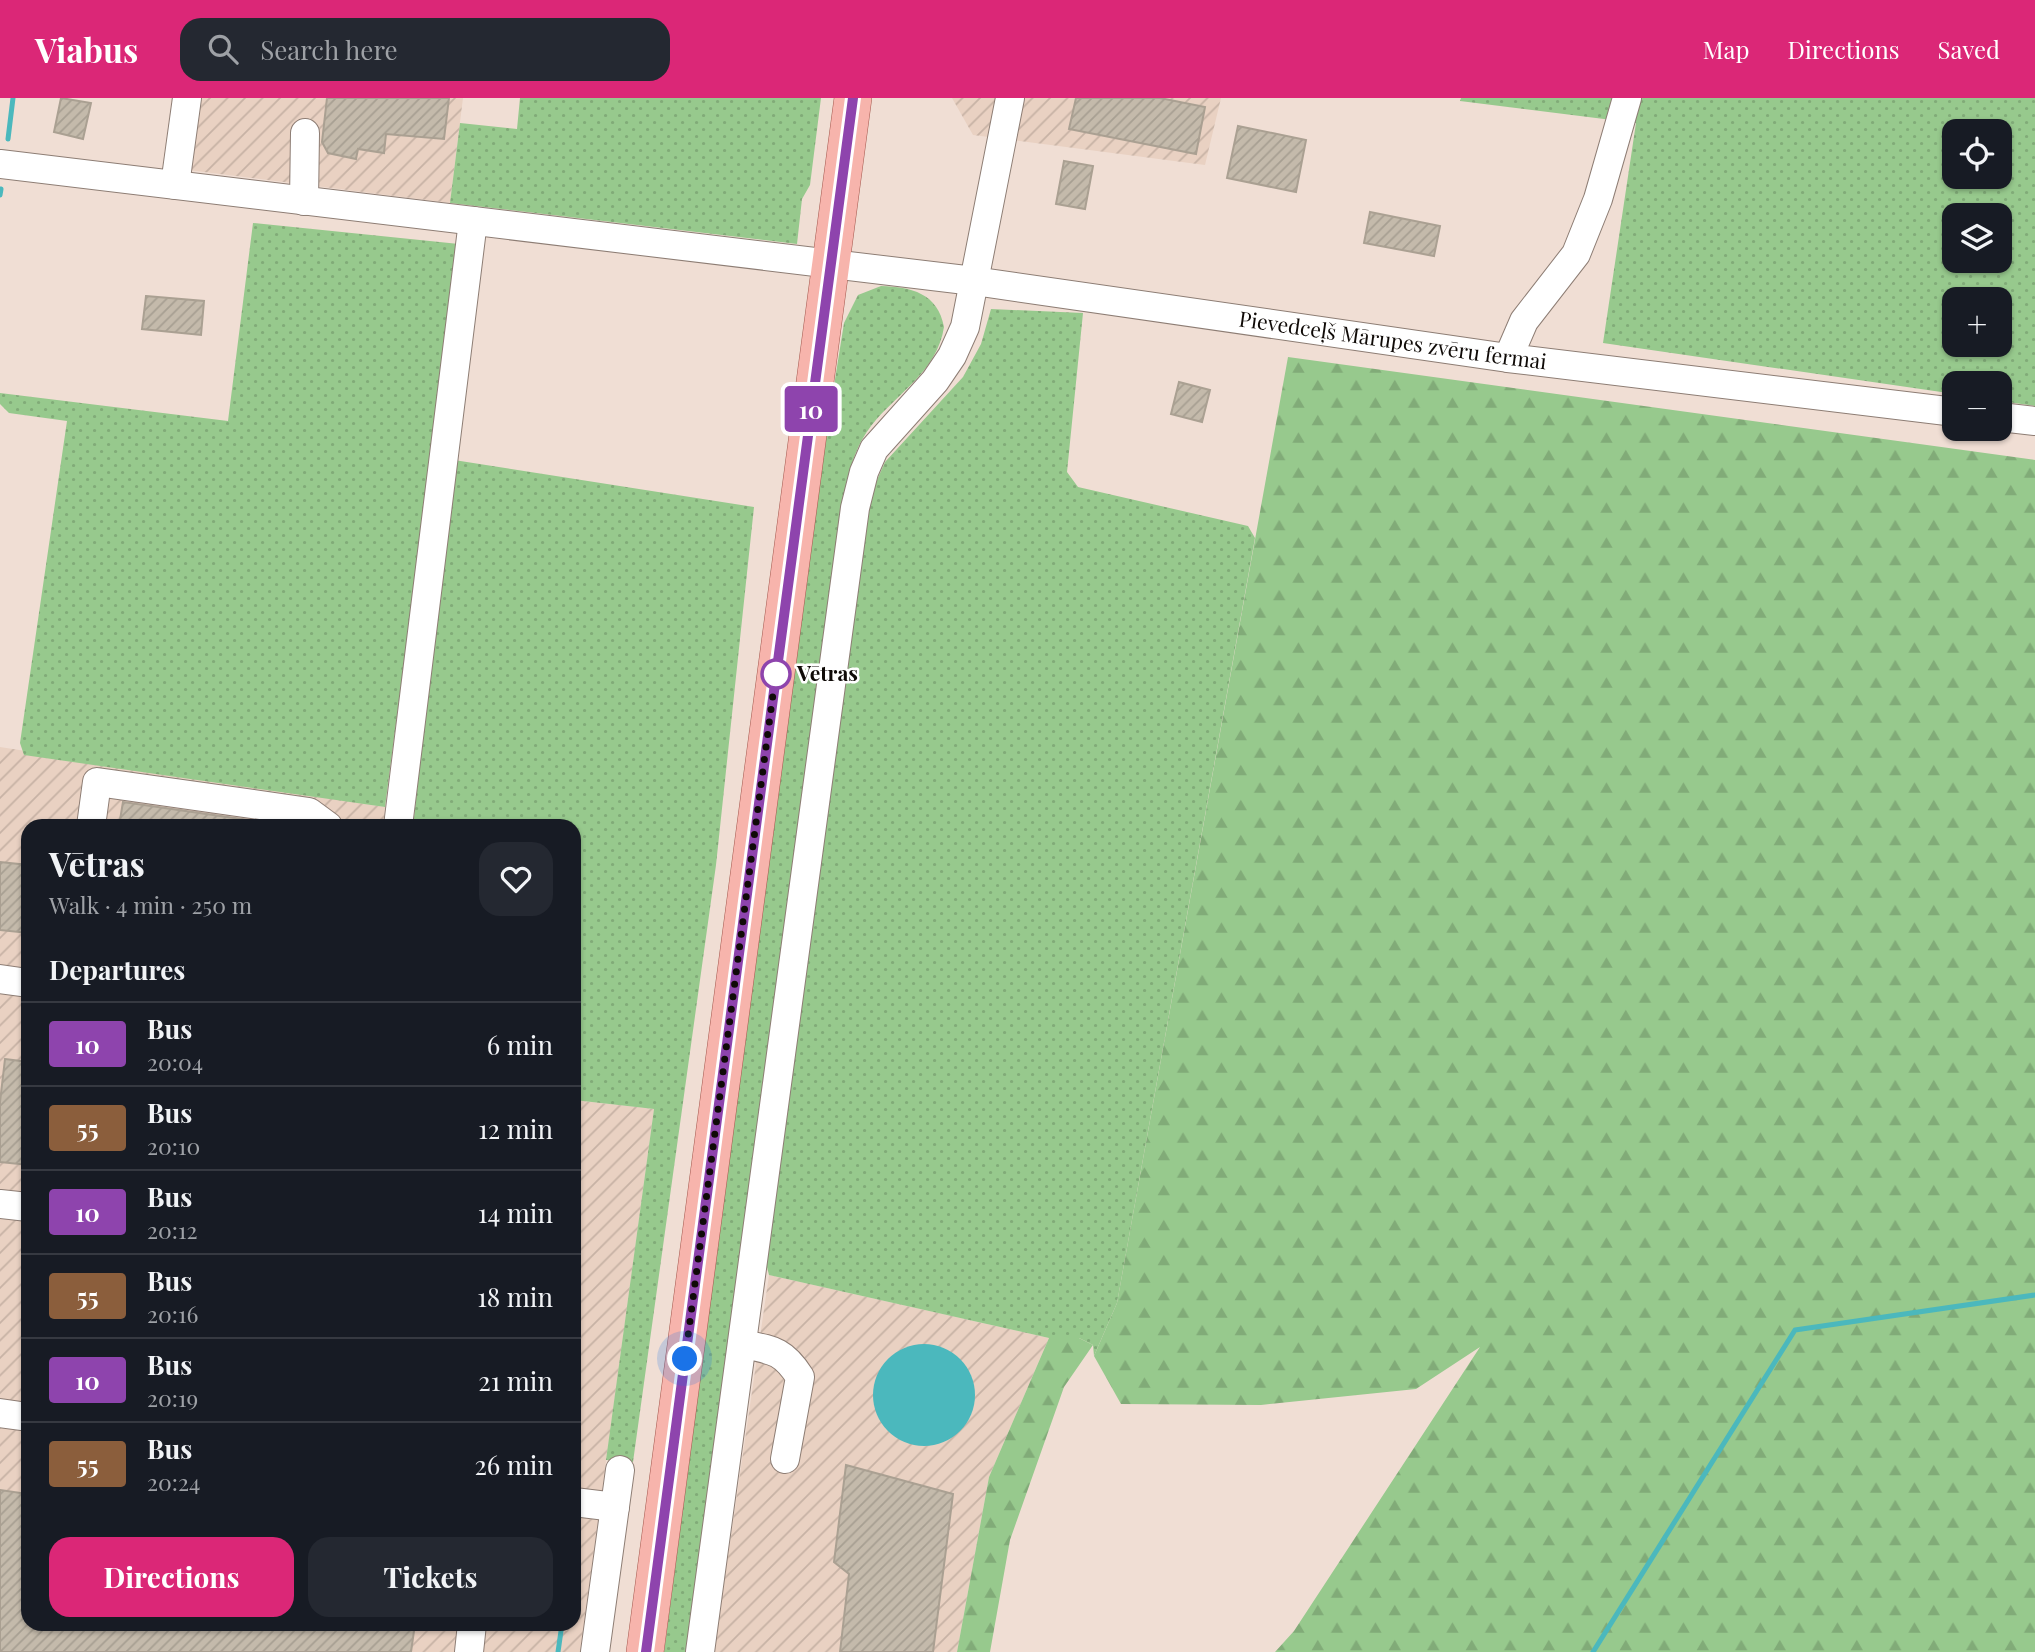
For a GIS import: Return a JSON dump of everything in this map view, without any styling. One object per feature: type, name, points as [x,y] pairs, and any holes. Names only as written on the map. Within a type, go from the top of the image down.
[{"type":"main road","points":[[645,1652],[853,98]]},
{"type":"street","points":[[175,185],[187,98]]},
{"type":"street","points":[[700,1652],[855,508],[864,472],[874,449],[935,381],[952,356],[965,327],[1010,98]]},
{"type":"street","points":[[1508,358],[1524,321],[1576,254],[1598,199],[1627,98]]},
{"type":"street","points":[[303,201],[305,133]]},
{"type":"street","name":"Pievedceļš Mārupes zvēru fermai","points":[[0,164],[974,281],[1508,358],[1942,410]]},
{"type":"street","points":[[399,819],[473,221]]},
{"type":"street","points":[[2012,418],[2035,421]]},
{"type":"street","points":[[92,819],[97,782],[309,812],[318,819]]},
{"type":"street","points":[[0,979],[21,982]]},
{"type":"street","points":[[0,1204],[21,1206]]},
{"type":"street","points":[[743,1344],[772,1350],[788,1358],[800,1377],[785,1460]]},
{"type":"street","points":[[0,1413],[21,1415]]},
{"type":"street","points":[[595,1652],[620,1470]]},
{"type":"street","points":[[581,1503],[615,1507]]},
{"type":"street","points":[[469,1652],[471,1631]]},
{"type":"shaded area","points":[[197,98],[463,98],[450,203],[188,170]]},
{"type":"shaded area","points":[[952,98],[1221,98],[1205,165],[973,135]]},
{"type":"shaded area","points":[[0,747],[385,807],[384,819],[21,819],[21,1631],[581,1631],[581,1101],[654,1109],[580,1652],[0,1652]]},
{"type":"shaded area","points":[[769,1275],[1049,1338],[989,1477],[957,1652],[714,1652]]},
{"type":"green space","points":[[520,98],[821,98],[810,185],[802,199],[797,244],[450,203],[460,123],[517,129]]},
{"type":"green space","points":[[1461,98],[2035,98],[2035,406],[2012,403],[2012,371],[1942,371],[1942,392],[1603,343],[1636,123],[1460,101]]},
{"type":"green space","points":[[253,223],[459,244],[385,807],[24,755],[20,743],[67,421],[9,413],[0,404],[0,393],[228,421]]},
{"type":"green space","points":[[881,286],[903,288],[922,294],[936,306],[944,327],[940,343],[925,369],[866,432],[847,481],[806,806],[689,1652],[664,1652],[810,536],[844,323],[858,295]]},
{"type":"green space","points":[[991,309],[1083,313],[1067,472],[1078,487],[1248,526],[1255,538],[1117,1303],[1094,1356],[1093,1345],[1079,1338],[1049,1338],[769,1275],[766,1263],[864,525],[873,489],[885,462],[963,377],[981,344]]},
{"type":"green space","points":[[1288,357],[2035,460],[2035,1652],[1275,1652],[1294,1631],[1480,1347],[1416,1389],[1261,1405],[1121,1404],[1094,1356],[1117,1303]]},
{"type":"green space","points":[[454,460],[754,507],[716,865],[633,1462],[606,1460],[654,1109],[581,1101],[581,819],[414,819]]},
{"type":"green space","points":[[1049,1338],[1079,1338],[1093,1345],[1064,1387],[1010,1540],[990,1652],[957,1652],[989,1477]]},
{"type":"water","points":[[924,1344],[943,1348],[960,1359],[971,1376],[975,1395],[971,1414],[960,1431],[943,1442],[924,1446],[905,1442],[888,1431],[877,1414],[873,1395],[877,1376],[888,1359],[905,1348]]},
{"type":"building","points":[[61,98],[91,103],[83,139],[54,132]]},
{"type":"building","points":[[327,98],[449,98],[444,139],[386,134],[384,153],[358,149],[356,159],[328,153],[322,142]]},
{"type":"building","points":[[1076,98],[1160,98],[1205,107],[1196,154],[1069,129]]},
{"type":"building","points":[[1238,126],[1306,140],[1296,192],[1227,178]]},
{"type":"building","points":[[1064,161],[1093,166],[1085,209],[1056,204]]},
{"type":"building","points":[[1370,212],[1440,226],[1434,256],[1364,243]]},
{"type":"building","points":[[146,296],[204,301],[201,335],[142,329]]},
{"type":"building","points":[[1179,382],[1210,390],[1202,422],[1171,414]]},
{"type":"building","points":[[123,802],[241,819],[120,819]]},
{"type":"building","points":[[0,862],[21,864],[21,932],[0,930]]},
{"type":"building","points":[[5,1059],[21,1061],[21,1164],[0,1162],[0,1102]]},
{"type":"building","points":[[846,1465],[953,1494],[933,1652],[840,1652],[849,1574],[834,1562]]},
{"type":"building","points":[[0,1490],[21,1493],[21,1631],[414,1631],[411,1652],[0,1652]]},
{"type":"waterway","points":[[8,139],[13,98]]},
{"type":"waterway","points":[[0,195],[1,189]]},
{"type":"waterway","points":[[1593,1652],[1795,1330],[2035,1295]]},
{"type":"waterway","points":[[558,1652],[561,1631]]},
{"type":"bus line","name":"10","points":[[646,1652],[853,98]]},
{"type":"place","name":"Vētras","points":[[776,674]]},
{"type":"route","points":[[685,1359],[777,664],[776,674]]}]
